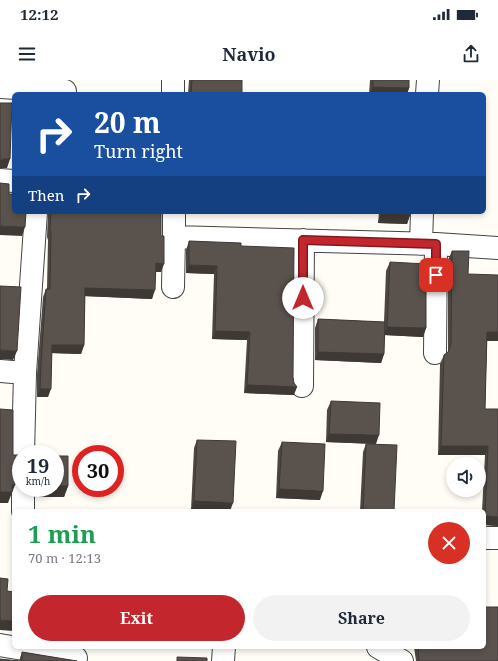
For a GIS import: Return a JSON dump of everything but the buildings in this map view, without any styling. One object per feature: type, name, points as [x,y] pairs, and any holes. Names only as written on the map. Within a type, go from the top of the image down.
[{"type":"street","points":[[173,80],[173,92]]},
{"type":"street","points":[[427,92],[428,80]]},
{"type":"street","points":[[0,87],[65,91]]},
{"type":"street","points":[[0,180],[12,181]]},
{"type":"street","points":[[23,445],[25,373],[36,214]]},
{"type":"street","points":[[174,214],[174,287]]},
{"type":"street","points":[[422,214],[428,244],[435,353]]},
{"type":"street","points":[[174,237],[428,244],[498,248]]},
{"type":"street","points":[[302,386],[303,240]]},
{"type":"street","points":[[0,371],[25,373]]},
{"type":"street","points":[[22,497],[23,509]]},
{"type":"street","points":[[486,538],[498,538]]},
{"type":"street","points":[[0,645],[12,647]]},
{"type":"street","points":[[23,649],[76,658]]},
{"type":"street","points":[[223,661],[224,649]]},
{"type":"street","points":[[381,649],[402,661]]},
{"type":"route","points":[[303,298],[303,240],[436,244],[436,275]]}]
